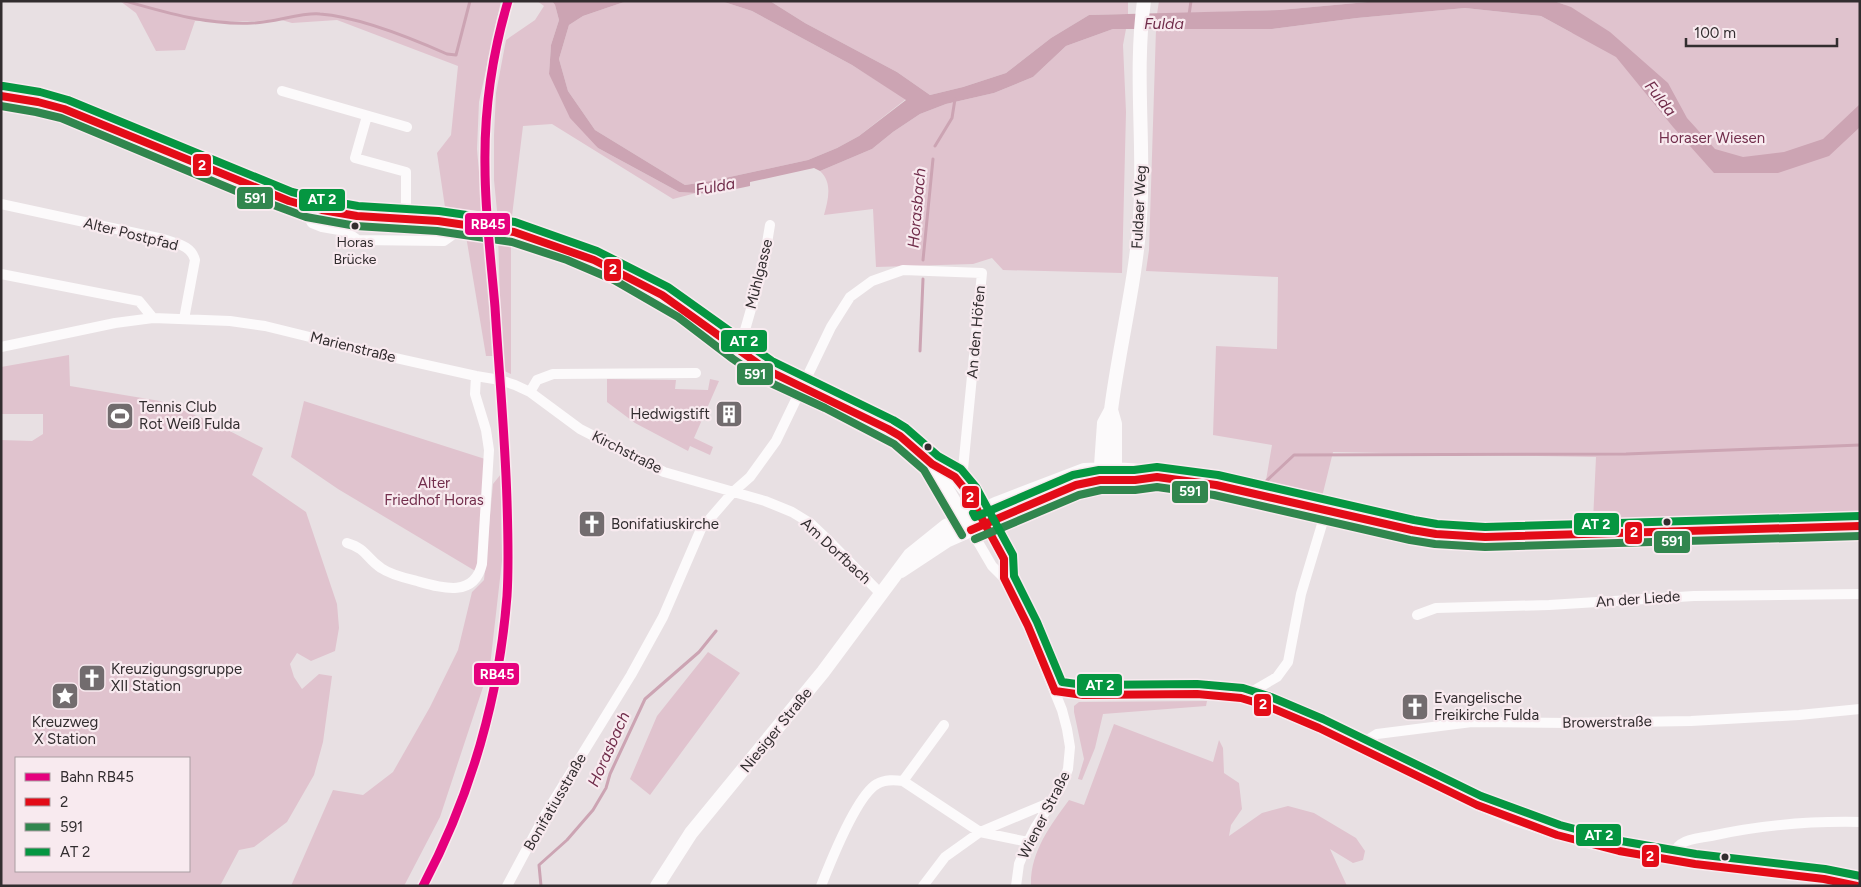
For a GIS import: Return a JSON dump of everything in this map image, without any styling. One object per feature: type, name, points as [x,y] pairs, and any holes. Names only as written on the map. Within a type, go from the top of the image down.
[{"type":"main road","name":"Fuldaer Weg","points":[[1100,475],[1104,423],[1111,410],[1140,220],[1142,186],[1140,62],[1144,1]]},
{"type":"main road","points":[[1,96],[38,102],[64,109],[252,187],[309,207],[357,216],[468,224],[514,232],[571,251],[618,271],[684,309],[739,352],[767,370],[888,429],[932,464],[955,477],[968,493],[982,518]]},
{"type":"main road","name":"Fuldaer Weg","points":[[1111,410],[1115,424],[1115,474]]},
{"type":"main road","points":[[932,464],[967,524]]},
{"type":"main road","name":"Niesiger Straße","points":[[657,886],[691,833],[823,672],[910,554],[946,526],[967,524],[982,518],[1079,472],[1100,475],[1115,474],[1135,480],[1157,476],[1216,485],[1412,530],[1485,537],[1860,526]]},
{"type":"street","points":[[282,91],[407,127]]},
{"type":"street","points":[[367,116],[355,158],[406,172],[406,219]]},
{"type":"street","name":"Alter Postpfad","points":[[1,204],[154,237],[187,248],[193,252],[195,260],[184,319]]},
{"type":"street","points":[[309,207],[307,214],[312,223],[322,227],[345,231],[358,240],[444,242],[468,224]]},
{"type":"street","name":"Mühlgasse","points":[[739,352],[763,267],[770,225]]},
{"type":"street","name":"An den Höfen","points":[[803,388],[831,328],[850,297],[872,281],[903,270],[982,273],[963,469],[955,477]]},
{"type":"street","points":[[1,274],[139,301],[153,318]]},
{"type":"street","name":"Marienstraße","points":[[1,347],[115,323],[153,318],[230,321],[265,326],[500,380],[530,392]]},
{"type":"street","points":[[530,392],[537,380],[553,374],[696,373]]},
{"type":"street","points":[[347,543],[359,547],[380,568],[404,578],[451,589],[466,585],[475,579],[482,564],[489,456],[486,430],[474,388],[476,376]]},
{"type":"street","name":"Bonifatiusstraße","points":[[507,886],[546,813],[631,675],[663,617],[701,529],[733,492],[750,477],[776,441],[803,388]]},
{"type":"street","name":"Kirchstraße","points":[[530,392],[580,429],[627,454],[664,472],[733,492]]},
{"type":"street","name":"Am Dorfbach","points":[[733,492],[792,512],[810,523],[880,593]]},
{"type":"street","points":[[1241,698],[1277,677],[1288,662],[1300,594],[1326,511]]},
{"type":"street","name":"Wiener Straße","points":[[982,518],[1004,559],[1004,578]]},
{"type":"street","name":"Wiener Straße","points":[[967,524],[992,566],[1004,578],[1038,647],[1067,729],[1070,747],[1068,769],[1062,786],[1028,842],[1019,864],[1016,886]]},
{"type":"street","name":"An der Liede","points":[[1417,615],[1436,608],[1549,605],[1694,596],[1860,594]]},
{"type":"street","points":[[1054,691],[1083,695],[1197,694],[1241,698],[1300,719],[1477,805],[1536,828],[1605,848],[1708,866],[1824,879],[1858,886]]},
{"type":"street","name":"Browerstraße","points":[[1361,749],[1369,739],[1377,734],[1472,722],[1692,721],[1799,715],[1860,709]]},
{"type":"street","points":[[903,781],[944,724]]},
{"type":"street","points":[[821,886],[854,815],[868,791],[878,783],[890,780],[903,781],[980,832],[1028,842]]},
{"type":"street","points":[[922,886],[945,857],[980,832],[1053,801]]},
{"type":"street","points":[[1672,860],[1680,844],[1689,840],[1717,834],[1781,824],[1860,822]]},
{"type":"green space","points":[[120,1],[501,1],[479,102],[477,149],[483,219],[446,214],[437,153],[451,135],[458,66],[337,20],[292,23],[278,19],[258,21],[195,21],[185,50],[156,51],[136,13]]},
{"type":"green space","points":[[537,1],[552,1],[559,20],[551,45],[549,74],[598,148],[679,192],[696,193],[673,199],[552,124],[523,126],[511,224],[498,221],[494,180],[496,93],[506,40],[535,20],[544,6]]},
{"type":"green space","points":[[627,1],[721,1],[752,11],[852,65],[906,99],[859,136],[808,160],[685,185],[595,130],[568,91],[559,59],[569,25],[583,16]]},
{"type":"green space","points":[[770,1],[1128,1],[1128,14],[1089,15],[1051,38],[1006,73],[930,95],[897,72],[805,23]]},
{"type":"green space","points":[[1159,1],[1378,1],[1280,10],[1157,14]]},
{"type":"green space","name":"Horaser Wiesen","points":[[1554,1],[1860,1],[1860,515],[1593,521],[1596,457],[1333,452],[1321,501],[1265,486],[1272,445],[1213,435],[1216,346],[1277,349],[1278,277],[1146,271],[1149,250],[1156,29],[1272,29],[1357,18],[1465,8],[1541,16],[1572,33],[1565,5]]},
{"type":"green space","points":[[1113,29],[1126,29],[1123,45],[1126,112],[1122,273],[1003,270],[992,258],[973,264],[876,267],[873,209],[824,215],[828,198],[828,186],[820,171],[872,149],[920,114],[946,104],[994,93],[1033,77],[1066,46]]},
{"type":"green space","points":[[467,230],[484,233],[493,356],[486,356],[466,236]]},
{"type":"green space","points":[[498,233],[511,235],[511,374],[502,370]]},
{"type":"green space","points":[[69,355],[70,386],[160,401],[212,422],[263,448],[252,475],[306,512],[337,604],[339,628],[335,651],[311,661],[297,653],[290,664],[294,677],[302,689],[319,674],[332,676],[323,742],[314,775],[287,822],[254,847],[239,850],[221,884],[218,886],[1,886],[1,440],[32,441],[43,434],[43,414],[1,414],[1,367]]},
{"type":"green space","points":[[607,379],[676,380],[675,389],[708,390],[710,379],[719,381],[694,438],[713,447],[710,455],[690,446],[688,451],[635,423],[607,402]]},
{"type":"green space","name":"Alter Friedhof Horas","points":[[304,401],[485,459],[477,572],[338,489],[291,457]]},
{"type":"green space","points":[[501,474],[502,561],[490,666],[440,817],[404,886],[291,886],[333,790],[363,795],[393,772],[430,707],[458,650],[472,592],[484,580],[493,484]]},
{"type":"green space","points":[[708,652],[740,673],[650,795],[630,779],[657,716]]},
{"type":"green space","points":[[1207,701],[1206,706],[1103,714],[1095,748],[1082,780],[1078,779],[1084,759],[1074,712],[1074,706],[1079,702]]},
{"type":"green space","points":[[1114,724],[1213,762],[1219,740],[1223,748],[1224,773],[1239,783],[1242,809],[1231,825],[1229,836],[1262,813],[1288,806],[1314,813],[1356,838],[1365,851],[1363,860],[1353,863],[1330,849],[1347,886],[1031,886],[1034,862],[1042,840],[1069,800],[1084,805]]},
{"type":"water","name":"Fulda","points":[[552,1],[627,1],[583,16],[569,25],[559,59],[568,91],[595,130],[685,185],[808,160],[859,136],[906,100],[852,65],[752,11],[721,1],[770,1],[805,23],[897,72],[930,95],[1006,73],[1051,38],[1089,15],[1280,10],[1378,1],[1554,1],[1571,7],[1610,32],[1668,83],[1687,118],[1715,149],[1743,157],[1784,152],[1823,139],[1860,104],[1860,127],[1829,156],[1778,173],[1714,173],[1673,127],[1616,57],[1541,16],[1465,8],[1357,18],[1272,29],[1113,29],[1066,46],[1033,77],[994,93],[946,104],[920,114],[872,149],[820,171],[814,168],[750,182],[750,186],[712,194],[679,192],[598,148],[570,118],[549,74],[551,45],[559,20]]},
{"type":"waterway","points":[[125,1],[172,14],[220,22],[260,23],[313,14],[335,16],[385,29],[447,54],[456,55],[470,1]]},
{"type":"waterway","name":"Fulda","points":[[1189,15],[1191,1]]},
{"type":"waterway","name":"Horasbach","points":[[935,146],[952,118],[955,99]]},
{"type":"waterway","name":"Horasbach","points":[[923,260],[933,159]]},
{"type":"waterway","name":"Horasbach","points":[[920,351],[923,279]]},
{"type":"waterway","points":[[1263,484],[1294,455],[1626,454],[1860,445]]},
{"type":"waterway","name":"Horasbach","points":[[541,886],[539,865],[567,840],[593,810],[606,788],[610,774],[645,699],[699,652],[716,631]]},
{"type":"rail line","name":"RB45","points":[[423,886],[455,817],[480,745],[490,709],[497,672],[507,596],[508,537],[505,452],[487,219],[485,146],[493,62],[508,1]]},
{"type":"transit line","points":[[3,86],[40,92],[68,100],[292,192],[358,206],[439,211],[515,222],[597,251],[668,287],[772,361],[893,420],[906,428],[938,456],[961,469],[976,487],[1013,555],[1014,576],[1037,622],[1062,682],[1084,685],[1197,684],[1243,688],[1271,697],[1323,719],[1481,796],[1560,825],[1621,841],[1696,854],[1825,869],[1860,876]]},
{"type":"transit line","name":"2","points":[[1,96],[38,102],[64,109],[289,201],[322,210],[357,216],[438,221],[514,232],[594,260],[662,295],[767,370],[888,429],[900,436],[932,464],[955,477],[968,493],[1004,559],[1004,578],[1028,626],[1055,691]]},
{"type":"transit line","name":"591","points":[[1,106],[61,118],[241,193],[306,217],[356,226],[437,231],[512,242],[567,260],[614,280],[678,317],[762,379],[825,408],[894,444],[924,470],[962,535]]},
{"type":"transit line","points":[[973,513],[975,517],[1073,475],[1099,470],[1134,470],[1157,467],[1218,475],[1437,524],[1485,527],[1860,516]]},
{"type":"transit line","name":"2","points":[[971,530],[1076,485],[1100,480],[1135,480],[1157,477],[1216,485],[1436,534],[1485,537],[1860,526]]},
{"type":"transit line","name":"591","points":[[975,539],[1079,495],[1101,490],[1135,490],[1157,487],[1214,495],[1410,540],[1435,544],[1485,547],[1860,536]]},
{"type":"transit line","name":"2","points":[[1055,691],[1083,695],[1197,694],[1241,698],[1267,706],[1319,728],[1477,805],[1557,835],[1619,851],[1695,864],[1824,879],[1857,886]]},
{"type":"place","name":"Horas Brücke","points":[[355,226]]},
{"type":"place","name":"Hedwigstift","points":[[729,414]]},
{"type":"place","name":"Tennis Club Rot Weiß Fulda","points":[[120,416]]},
{"type":"place","name":"Bonifatiuskirche","points":[[592,524]]},
{"type":"place","name":"Kreuzigungsgruppe XII Station","points":[[92,678]]},
{"type":"place","name":"Kreuzweg X Station","points":[[65,696]]},
{"type":"place","name":"Evangelische Freikirche Fulda","points":[[1415,707]]}]
